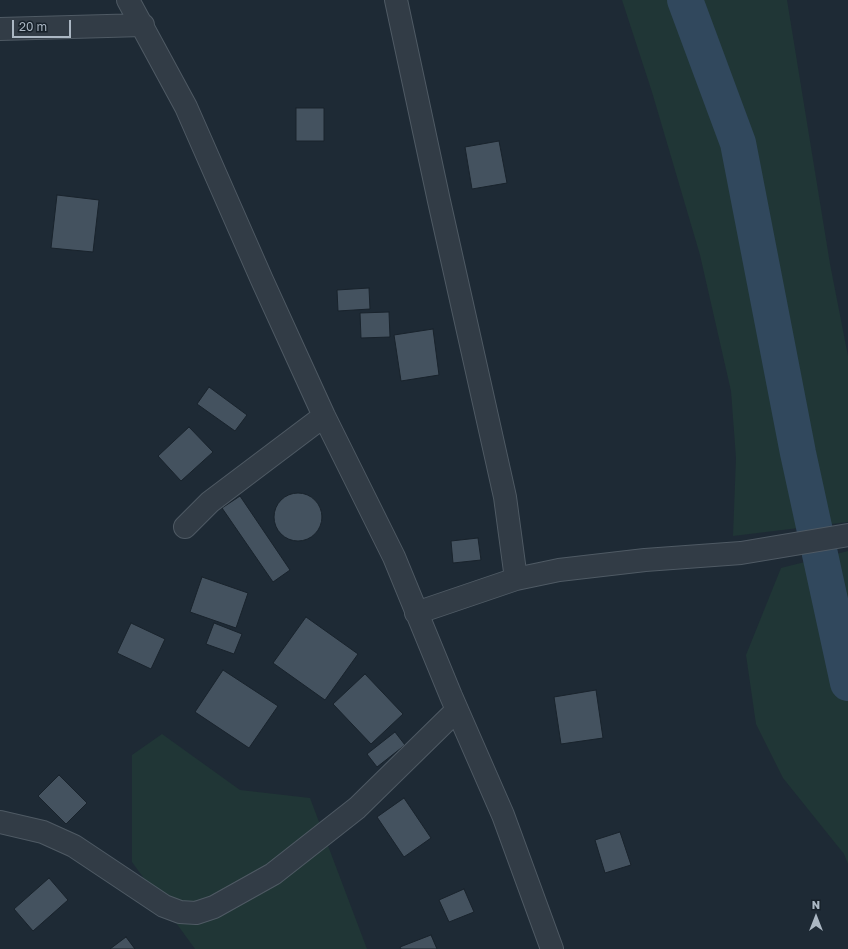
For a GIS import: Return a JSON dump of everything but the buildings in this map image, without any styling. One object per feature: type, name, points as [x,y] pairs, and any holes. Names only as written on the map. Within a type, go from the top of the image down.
[{"type":"street","points":[[128,0],[143,25],[186,107],[324,416],[394,557],[416,613],[503,815],[552,949]]},
{"type":"street","points":[[396,0],[505,497],[516,579]]},
{"type":"street","points":[[0,29],[143,25]]},
{"type":"street","points":[[185,527],[210,502],[324,416]]},
{"type":"street","points":[[416,613],[516,579],[559,570],[741,553],[848,535]]},
{"type":"street","points":[[0,822],[43,832],[74,846],[164,906],[180,912],[196,914],[214,907],[273,874],[357,808],[457,710]]},
{"type":"green space","points":[[622,0],[787,0],[830,264],[848,356],[848,522],[733,536],[736,458],[731,391],[700,255],[652,92]]},
{"type":"green space","points":[[848,551],[848,864],[844,854],[783,778],[756,724],[746,655],[781,568]]},
{"type":"green space","points":[[162,734],[240,790],[310,798],[367,949],[195,949],[132,862],[132,755]]},
{"type":"waterway","points":[[685,0],[738,143],[798,453],[848,683]]}]
